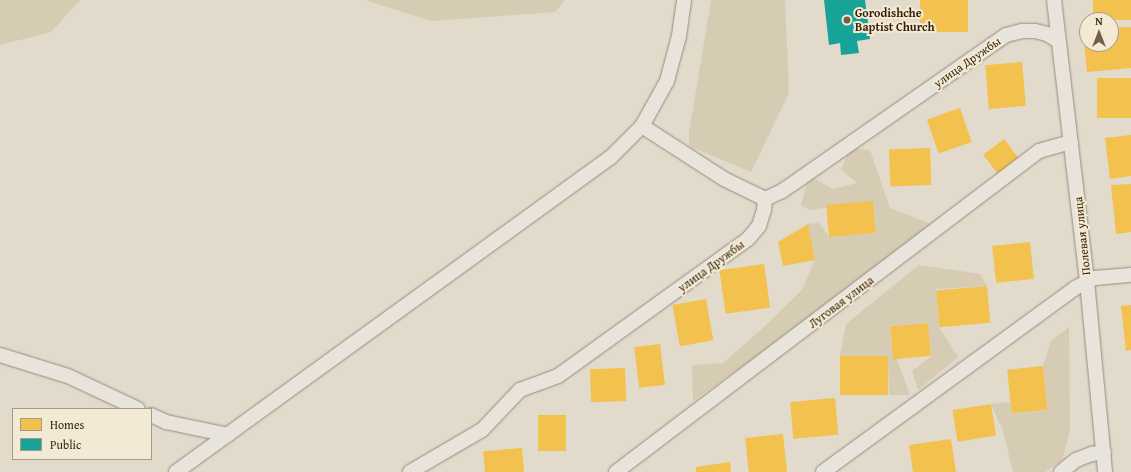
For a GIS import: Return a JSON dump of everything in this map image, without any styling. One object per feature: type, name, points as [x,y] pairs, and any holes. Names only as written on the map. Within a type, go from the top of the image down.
[{"type":"street","points":[[176,472],[612,157],[642,126],[668,81],[679,36],[684,0]]},
{"type":"street","name":"Полевая улица","points":[[1054,0],[1087,281],[1105,472]]},
{"type":"street","name":"улица Дружбы","points":[[410,472],[482,430],[520,390],[558,376],[748,239],[759,226],[764,210],[765,199],[782,191],[801,178],[1006,34],[1022,30],[1035,31],[1047,34],[1058,41]]},
{"type":"street","points":[[642,126],[724,179],[765,199]]},
{"type":"street","name":"Луговая улица","points":[[616,472],[1039,151],[1071,142]]},
{"type":"street","points":[[823,472],[1087,281],[1107,276],[1131,275]]},
{"type":"street","points":[[0,355],[68,376],[136,408]]},
{"type":"street","points":[[152,415],[166,422],[228,435]]},
{"type":"street","points":[[1060,472],[1076,460],[1104,452]]},
{"type":"shaded area","points":[[0,0],[80,0],[51,32],[0,45]]},
{"type":"shaded area","points":[[365,0],[565,0],[555,12],[431,21]]},
{"type":"shaded area","points":[[711,0],[785,0],[789,93],[751,172],[689,146],[689,132]]},
{"type":"shaded area","points":[[850,148],[870,150],[890,208],[939,227],[693,401],[692,365],[723,363],[765,326],[802,290],[815,260],[808,224],[819,223],[829,237],[876,233],[873,201],[809,210],[801,205],[809,176],[833,189],[857,183],[841,170]]},
{"type":"shaded area","points":[[919,265],[980,274],[987,286],[936,289],[939,327],[958,357],[918,390],[912,371],[931,356],[928,323],[890,326],[891,344],[910,395],[889,395],[888,357],[840,356],[846,324]]},
{"type":"shaded area","points":[[1069,327],[1070,431],[1062,460],[1045,472],[1013,472],[1003,431],[991,404],[1010,402],[1012,414],[1048,410],[1043,366],[1051,341]]},
{"type":"building: Homes","points":[[920,0],[968,0],[968,32],[920,32]]},
{"type":"building: Homes","points":[[1093,0],[1131,0],[1131,20],[1119,20],[1119,12],[1093,12]]},
{"type":"building: Homes","points":[[1131,27],[1131,68],[1087,72],[1085,52],[1119,52],[1119,28]]},
{"type":"building: Homes","points":[[1022,62],[1026,106],[989,109],[985,65]]},
{"type":"building: Homes","points":[[1097,78],[1131,78],[1131,118],[1097,118]]},
{"type":"building: Homes","points":[[960,108],[972,142],[939,153],[927,119]]},
{"type":"building: Homes","points":[[1131,135],[1131,176],[1110,179],[1105,138]]},
{"type":"building: Homes","points":[[1004,139],[1019,159],[998,175],[983,155]]},
{"type":"building: Homes","points":[[930,148],[931,185],[890,186],[889,149]]},
{"type":"building: Homes","points":[[1131,184],[1131,232],[1116,234],[1111,185]]},
{"type":"building: Homes","points":[[873,201],[876,233],[829,237],[826,205]]},
{"type":"building: Homes","points":[[808,224],[815,260],[783,266],[778,242]]},
{"type":"building: Homes","points":[[1030,242],[1034,279],[996,283],[992,246]]},
{"type":"building: Homes","points":[[764,264],[770,308],[726,314],[719,270]]},
{"type":"building: Homes","points":[[987,286],[990,323],[939,327],[936,290]]},
{"type":"building: Homes","points":[[706,299],[713,340],[680,346],[673,305]]},
{"type":"building: Homes","points":[[1131,305],[1131,350],[1126,351],[1121,306]]},
{"type":"building: Homes","points":[[928,323],[931,356],[893,359],[890,326]]},
{"type":"building: Homes","points":[[660,344],[665,385],[639,388],[634,347]]},
{"type":"building: Homes","points":[[840,356],[888,356],[888,395],[840,395]]},
{"type":"building: Homes","points":[[1043,366],[1048,410],[1012,414],[1007,370]]},
{"type":"building: Homes","points":[[625,368],[626,401],[591,402],[590,369]]},
{"type":"building: Homes","points":[[835,398],[838,435],[793,439],[790,402]]},
{"type":"building: Homes","points":[[991,404],[996,436],[957,442],[952,410]]},
{"type":"building: Homes","points":[[538,415],[566,415],[566,451],[538,451]]},
{"type":"building: Homes","points":[[783,434],[787,472],[749,472],[745,438]]},
{"type":"building: Homes","points":[[951,439],[956,472],[913,472],[909,445]]},
{"type":"building: Homes","points":[[522,448],[524,472],[485,472],[483,451]]},
{"type":"building: Homes","points":[[730,462],[731,472],[696,472],[696,467]]},
{"type":"building: Public","name":"Gorodishche Baptist Church","points":[[824,0],[865,0],[870,39],[857,41],[859,53],[841,55],[840,43],[829,45]]},
{"type":"place","name":"Gorodishche Baptist Church","points":[[847,20]]}]
